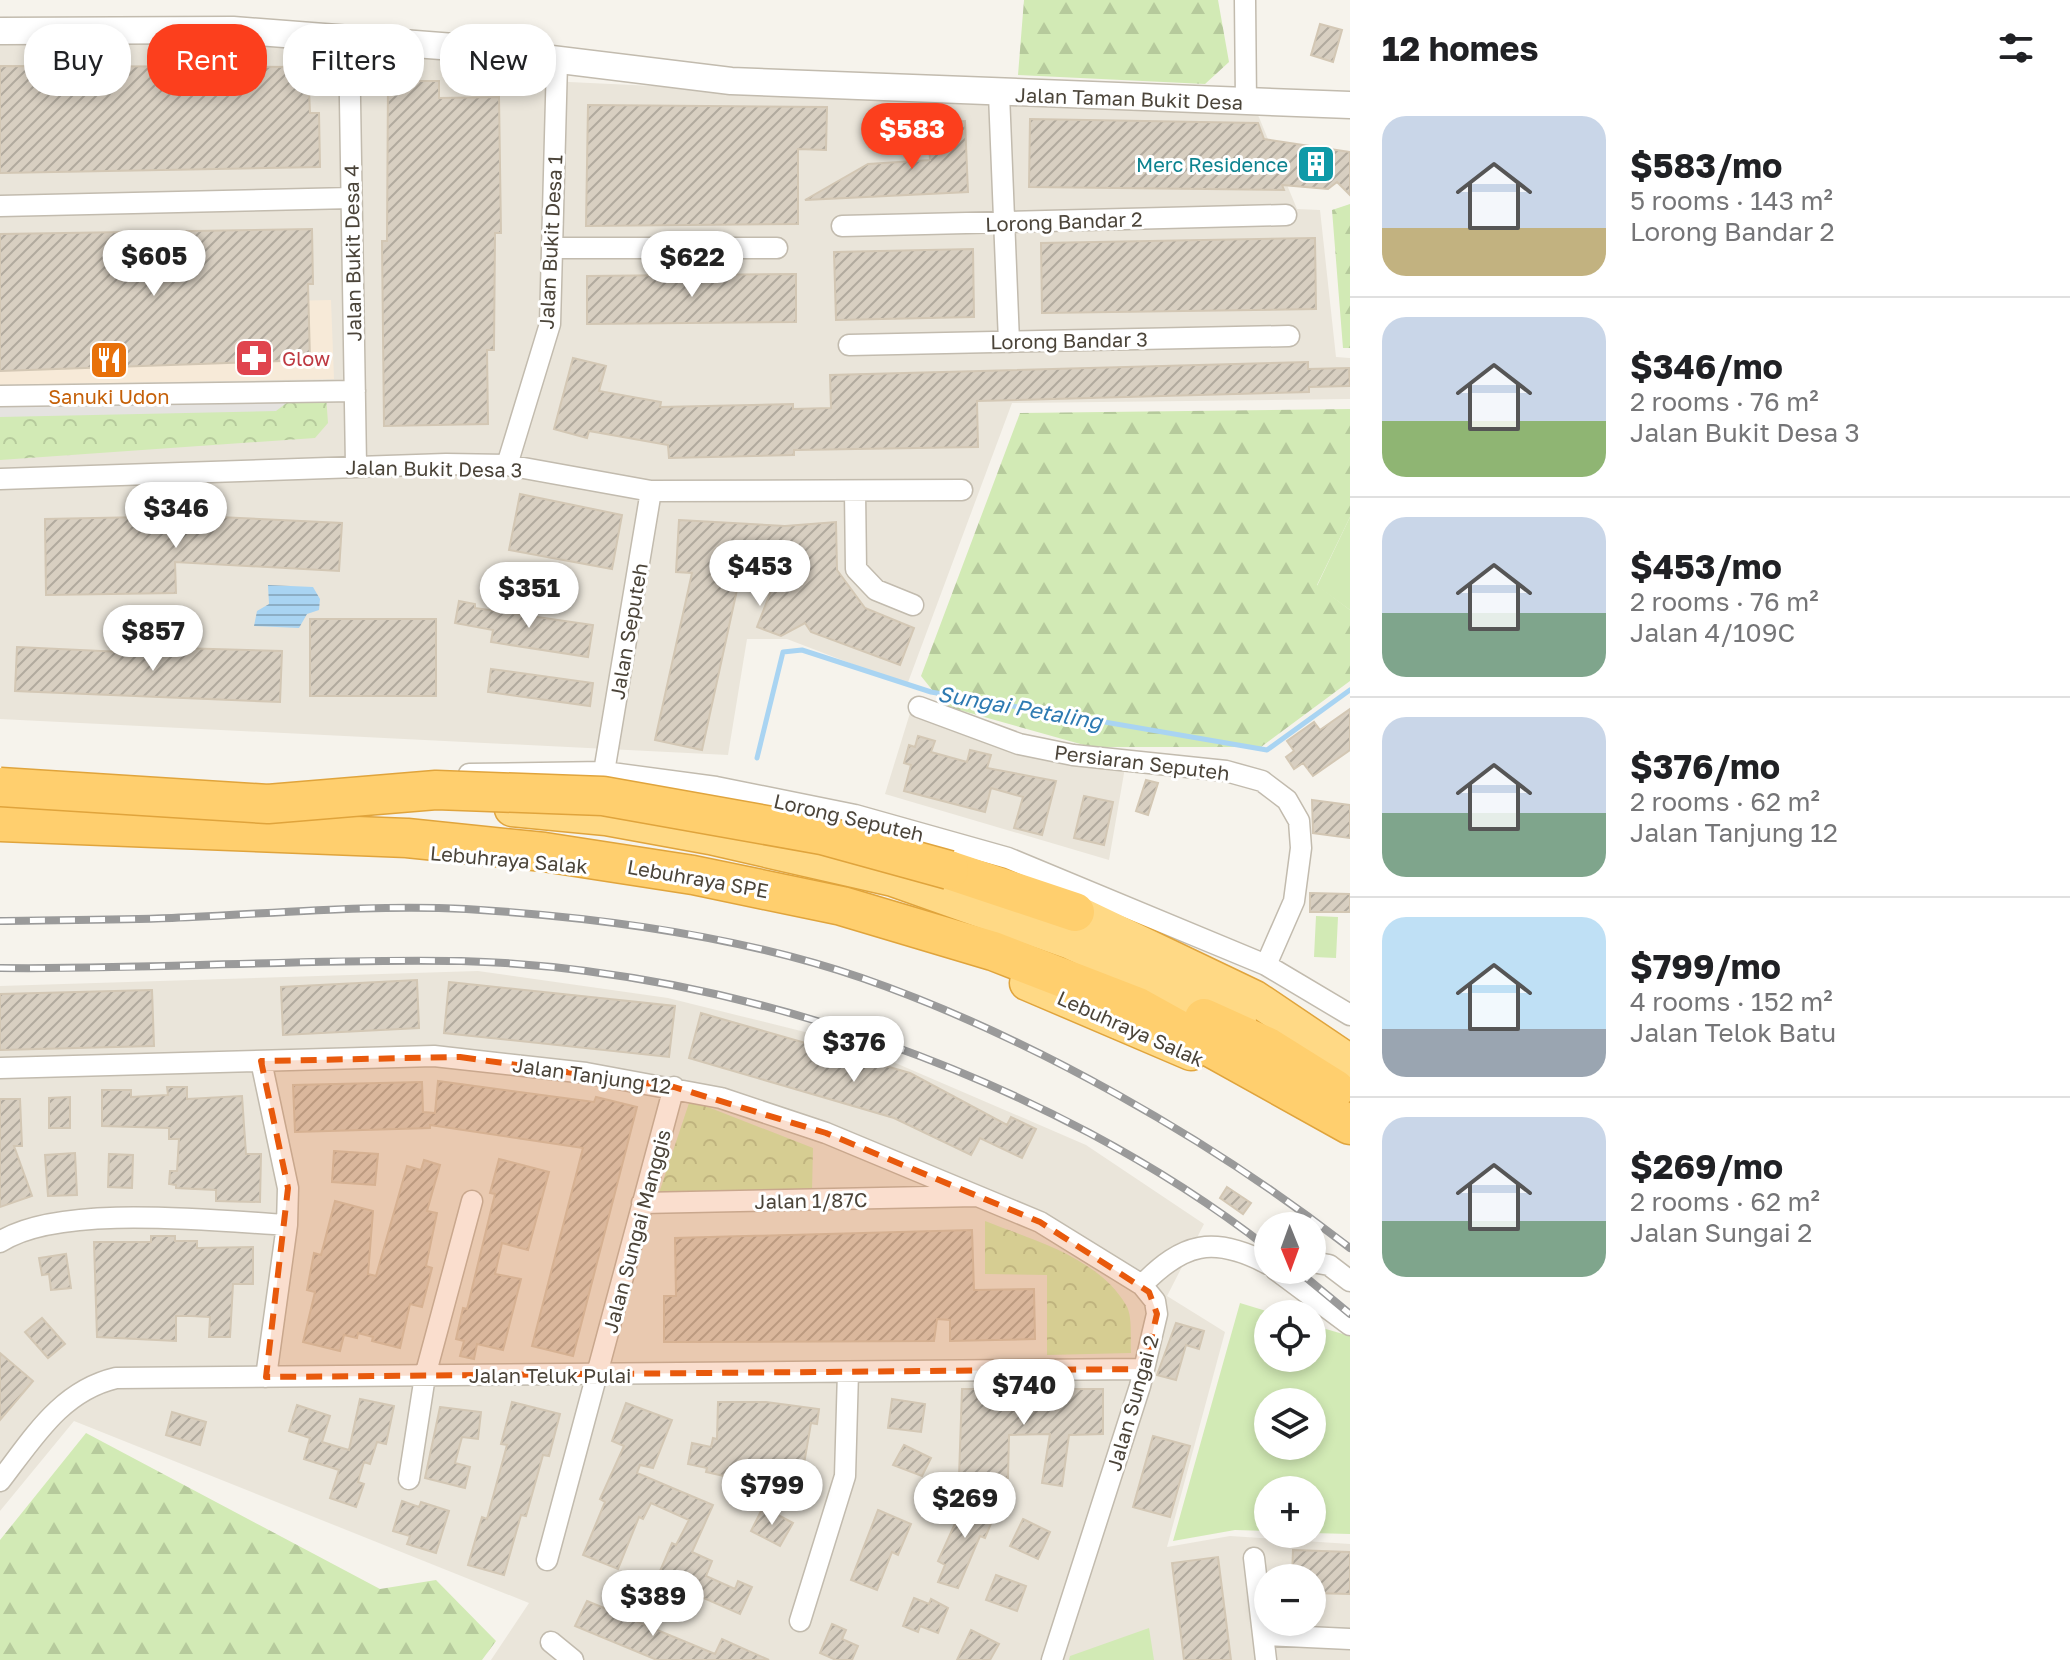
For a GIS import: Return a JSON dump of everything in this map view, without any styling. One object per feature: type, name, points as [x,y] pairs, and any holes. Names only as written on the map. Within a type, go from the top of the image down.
[{"type":"highway","points":[[0,788],[50,794],[315,796],[491,806],[606,818],[710,837],[893,879],[1075,912]]},
{"type":"highway","name":"Lebuhraya SPE","points":[[0,788],[547,825],[849,885],[999,933],[1146,991],[1268,1047],[1350,1098]]},
{"type":"highway","points":[[268,804],[436,790],[603,796],[822,835],[949,870],[1075,912],[1255,998],[1350,1062]]},
{"type":"highway","name":"Lebuhraya SPE","points":[[0,822],[423,839],[588,859],[842,906],[993,951],[1138,1007],[1350,1125]]},
{"type":"highway","name":"Lebuhraya Salak","points":[[0,829],[406,849],[622,869],[793,905],[1009,975],[1196,1055],[1350,1139]]},
{"type":"highway","points":[[893,879],[1071,942],[1228,1014],[1350,1086]]},
{"type":"street","points":[[1245,0],[1246,102]]},
{"type":"street","name":"Jalan Taman Bukit Desa","points":[[0,31],[233,30],[283,34]]},
{"type":"street","name":"Jalan Taman Bukit Desa","points":[[424,45],[731,81],[999,94],[1350,105]]},
{"type":"street","name":"Jalan Bukit Desa 1","points":[[507,465],[550,324],[557,62]]},
{"type":"street","points":[[999,94],[1009,342]]},
{"type":"street","name":"Jalan Bukit Desa 4","points":[[350,96],[356,465]]},
{"type":"street","points":[[0,206],[351,198]]},
{"type":"street","name":"Lorong Bandar 2","points":[[842,226],[1286,215]]},
{"type":"street","points":[[553,248],[777,248]]},
{"type":"street","name":"Lorong Bandar 3","points":[[849,345],[1289,336]]},
{"type":"street","points":[[0,396],[355,391]]},
{"type":"street","name":"Jalan Bukit Desa 3","points":[[0,479],[356,465],[507,465],[651,491],[962,490]]},
{"type":"street","name":"Jalan Seputeh","points":[[604,772],[651,491]]},
{"type":"street","points":[[855,491],[856,569],[876,590],[913,605]]},
{"type":"street","name":"Persiaran Seputeh","points":[[919,707],[1019,744],[1073,755],[1226,771],[1262,781],[1287,800],[1299,821],[1301,848],[1294,901],[1266,965]]},
{"type":"street","name":"Lorong Seputeh","points":[[315,796],[409,775],[604,772],[716,787],[855,815],[1008,858],[1266,965],[1350,1015]]},
{"type":"street","name":"Jalan Tanjung 12","points":[[0,1068],[460,1057],[674,1087],[721,1098],[826,1133],[980,1196],[1040,1222],[1142,1285]]},
{"type":"street","points":[[261,1061],[288,1188],[287,1225],[266,1377]]},
{"type":"street","name":"Jalan Sungai Manggis","points":[[547,1560],[674,1087]]},
{"type":"street","name":"Jalan 1/87C","points":[[642,1203],[980,1196]]},
{"type":"street","points":[[409,1479],[425,1376],[472,1201]]},
{"type":"street","points":[[0,1242],[45,1223],[173,1219],[287,1225]]},
{"type":"street","points":[[1142,1285],[1165,1262],[1198,1248],[1229,1250],[1254,1259]]},
{"type":"street","points":[[1326,1264],[1350,1281]]},
{"type":"street","points":[[1295,1284],[1350,1325]]},
{"type":"street","name":"Jalan Sungai 2","points":[[1052,1660],[1144,1369],[1157,1314],[1155,1301],[1142,1285]]},
{"type":"street","name":"Jalan Teluk Pulai","points":[[0,1481],[69,1397],[90,1384],[116,1378],[1144,1369]]},
{"type":"street","points":[[800,1621],[845,1476],[848,1372]]},
{"type":"street","points":[[1254,1558],[1255,1564]]},
{"type":"street","points":[[1264,1636],[1266,1660]]},
{"type":"street","points":[[1286,1636],[1350,1639]]},
{"type":"street","points":[[551,1642],[573,1660]]},
{"type":"highlighted area","points":[[460,1057],[674,1087],[826,1133],[1040,1222],[1149,1292],[1157,1314],[1144,1369],[266,1377],[288,1188],[261,1061]]},
{"type":"shaded area","points":[[131,38],[147,38],[147,96],[267,96],[267,42],[283,43],[283,96],[424,96],[424,56],[440,59],[440,96],[556,96],[556,80],[1258,115],[1297,209],[1320,210],[1336,357],[1350,358],[1350,399],[1012,403],[907,685],[787,639],[747,639],[728,755],[0,719],[0,39],[24,39],[24,96],[131,96]]},
{"type":"shaded area","points":[[331,300],[334,379],[0,385],[0,307]]},
{"type":"shaded area","points":[[297,395],[276,411],[0,417],[0,403]]},
{"type":"shaded area","points":[[915,697],[1030,739],[1127,756],[1109,860],[885,794]]},
{"type":"shaded area","points":[[478,971],[668,998],[849,1043],[1086,1145],[1204,1224],[1167,1296],[1225,1332],[1167,1547],[1230,1536],[1254,1538],[1254,1548],[1326,1548],[1326,1542],[1350,1544],[1350,1660],[491,1660],[529,1603],[74,1421],[0,1511],[0,986]]},
{"type":"green space","points":[[1024,0],[1218,0],[1229,62],[1205,84],[1018,75]]},
{"type":"green space","points":[[1350,204],[1350,348],[1343,348],[1332,210]]},
{"type":"green space","points":[[326,395],[328,423],[315,438],[0,460],[0,403]]},
{"type":"green space","points":[[1350,409],[1350,517],[1317,585],[1350,610],[1350,681],[1261,747],[1091,747],[945,706],[921,676],[1020,413]]},
{"type":"green space","points":[[1350,517],[1350,610],[1317,586]]},
{"type":"green space","points":[[1316,916],[1338,917],[1336,958],[1314,957]]},
{"type":"green space","points":[[690,1100],[813,1148],[812,1191],[657,1199]]},
{"type":"green space","points":[[985,1221],[1063,1252],[1099,1274],[1126,1305],[1131,1353],[1047,1355],[1047,1275],[985,1274]]},
{"type":"green space","points":[[1240,1303],[1254,1307],[1254,1372],[1326,1372],[1326,1329],[1350,1336],[1350,1534],[1326,1533],[1326,1476],[1254,1476],[1254,1531],[1235,1530],[1173,1541]]},
{"type":"green space","points":[[86,1433],[380,1589],[436,1580],[496,1641],[482,1660],[0,1660],[0,1540]]},
{"type":"green space","points":[[1149,1628],[1154,1660],[1069,1660],[1070,1656]]},
{"type":"water","points":[[268,585],[313,587],[320,599],[319,610],[307,614],[299,628],[254,626],[257,611],[269,604]]},
{"type":"building","points":[[1320,24],[1342,30],[1333,62],[1311,55]]},
{"type":"building","points":[[0,66],[24,66],[24,96],[131,96],[131,66],[147,66],[147,96],[267,96],[267,67],[283,67],[283,96],[309,96],[310,113],[319,113],[320,167],[0,173]]},
{"type":"building","points":[[424,81],[439,81],[439,98],[499,97],[501,233],[495,233],[494,350],[487,350],[488,424],[384,426],[382,241],[387,241],[388,96],[424,96]]},
{"type":"building","points":[[588,105],[827,107],[826,150],[798,149],[798,224],[586,226]]},
{"type":"building","points":[[1030,119],[1258,123],[1264,139],[1350,152],[1350,195],[1337,182],[1328,189],[1282,185],[1284,190],[1029,187]]},
{"type":"building","points":[[965,121],[968,192],[805,200],[868,164],[930,160],[928,123]]},
{"type":"building","points":[[312,229],[313,284],[308,284],[310,360],[0,371],[0,234]]},
{"type":"building","points":[[1315,238],[1316,309],[1042,313],[1041,243]]},
{"type":"building","points":[[973,249],[974,317],[836,320],[834,252]]},
{"type":"building","points":[[796,274],[796,322],[587,324],[587,276]]},
{"type":"building","points":[[573,358],[606,366],[599,391],[661,402],[660,407],[793,404],[793,409],[831,408],[830,375],[1308,362],[1308,369],[1349,368],[1350,386],[1309,387],[1309,392],[977,401],[978,447],[794,450],[794,455],[669,458],[668,445],[589,431],[587,438],[554,429]]},
{"type":"building","points":[[520,494],[622,515],[612,569],[509,550]]},
{"type":"building","points":[[197,516],[342,523],[339,571],[175,562],[176,593],[46,595],[45,519]]},
{"type":"building","points":[[679,520],[785,526],[836,522],[837,570],[865,608],[914,628],[900,665],[811,632],[805,623],[781,636],[757,627],[776,578],[740,576],[702,750],[655,740],[692,573],[676,572]]},
{"type":"building","points":[[459,601],[475,604],[475,608],[593,625],[588,657],[491,642],[493,630],[455,623]]},
{"type":"building","points":[[310,619],[436,619],[436,696],[310,696]]},
{"type":"building","points":[[17,647],[143,653],[144,647],[282,651],[280,702],[15,691]]},
{"type":"building","points":[[491,669],[593,683],[590,706],[488,692]]},
{"type":"building","points":[[1350,709],[1350,750],[1313,776],[1303,763],[1294,769],[1286,757],[1294,751],[1287,741],[1314,722],[1320,730]]},
{"type":"building","points":[[918,736],[935,741],[931,752],[967,762],[970,750],[991,755],[987,768],[1056,781],[1042,835],[1014,828],[1023,797],[991,788],[985,812],[904,791],[911,765],[904,763],[909,745],[915,747]]},
{"type":"building","points":[[1146,780],[1158,783],[1148,815],[1136,811]]},
{"type":"building","points":[[1084,796],[1113,802],[1104,845],[1074,838]]},
{"type":"building","points":[[1312,800],[1350,805],[1350,838],[1313,833]]},
{"type":"building","points":[[1310,893],[1350,894],[1350,912],[1310,912]]},
{"type":"building","points":[[417,980],[419,1028],[283,1035],[281,987]]},
{"type":"building","points":[[449,982],[675,1006],[669,1057],[444,1033]]},
{"type":"building","points":[[152,990],[154,1046],[0,1050],[0,994]]},
{"type":"building","points":[[701,1013],[910,1073],[1007,1125],[1011,1117],[1036,1129],[1022,1158],[980,1138],[971,1155],[894,1118],[689,1058]]},
{"type":"building","points":[[438,1081],[594,1102],[596,1097],[637,1107],[573,1356],[532,1346],[583,1148],[430,1125],[430,1128],[295,1132],[293,1085],[422,1082],[423,1112],[435,1113]]},
{"type":"building","points":[[167,1087],[187,1087],[187,1099],[242,1096],[246,1154],[261,1154],[260,1202],[216,1201],[216,1190],[176,1188],[176,1185],[169,1184],[170,1171],[177,1171],[179,1139],[169,1139],[169,1128],[102,1126],[102,1090],[131,1090],[131,1097],[168,1095]]},
{"type":"building","points":[[70,1097],[70,1128],[49,1128],[49,1098]]},
{"type":"building","points":[[0,1099],[20,1099],[22,1146],[14,1146],[32,1196],[0,1207]]},
{"type":"building","points":[[334,1151],[378,1154],[375,1185],[332,1182]]},
{"type":"building","points":[[75,1153],[77,1195],[48,1196],[45,1155]]},
{"type":"building","points":[[109,1154],[133,1155],[132,1188],[108,1187]]},
{"type":"building","points":[[499,1159],[549,1172],[528,1250],[502,1243],[495,1274],[521,1279],[503,1350],[477,1344],[474,1359],[460,1356],[464,1341],[456,1339],[463,1308],[467,1309],[495,1194],[490,1193]]},
{"type":"building","points":[[424,1160],[440,1165],[427,1211],[437,1213],[426,1266],[432,1268],[422,1307],[410,1304],[400,1348],[372,1341],[373,1337],[358,1333],[357,1338],[344,1335],[340,1351],[303,1342],[315,1292],[307,1290],[314,1253],[321,1255],[335,1201],[373,1211],[368,1274],[376,1276],[407,1166],[421,1170]]},
{"type":"building","points":[[1227,1187],[1251,1203],[1243,1214],[1220,1198]]},
{"type":"building","points":[[972,1230],[974,1290],[1034,1289],[1035,1339],[950,1341],[950,1320],[937,1319],[934,1341],[664,1342],[664,1296],[676,1296],[675,1238]]},
{"type":"building","points":[[151,1236],[175,1236],[175,1241],[197,1241],[197,1248],[253,1247],[253,1284],[233,1284],[230,1337],[209,1337],[210,1317],[176,1316],[176,1341],[97,1337],[94,1242],[151,1242]]},
{"type":"building","points":[[66,1254],[71,1288],[51,1290],[49,1274],[42,1275],[39,1258]]},
{"type":"building","points":[[42,1318],[65,1344],[48,1358],[25,1332]]},
{"type":"building","points":[[1176,1323],[1204,1331],[1199,1349],[1186,1345],[1176,1380],[1157,1375]]},
{"type":"building","points":[[0,1353],[33,1381],[0,1420]]},
{"type":"building","points":[[962,1389],[1103,1389],[1103,1434],[1069,1435],[1062,1486],[1042,1483],[1050,1434],[1009,1435],[1008,1478],[959,1477]]},
{"type":"building","points":[[360,1399],[394,1406],[386,1444],[377,1442],[370,1464],[364,1462],[358,1482],[364,1484],[356,1507],[330,1498],[339,1470],[304,1459],[310,1438],[289,1431],[297,1405],[330,1416],[322,1442],[349,1450]]},
{"type":"building","points":[[892,1399],[925,1404],[921,1432],[888,1428]]},
{"type":"building","points":[[512,1402],[560,1414],[549,1456],[543,1455],[526,1516],[521,1515],[504,1575],[468,1565],[482,1517],[487,1519],[507,1445],[501,1444]]},
{"type":"building","points":[[718,1402],[766,1402],[819,1409],[817,1424],[811,1423],[799,1493],[706,1472],[707,1468],[688,1464],[692,1443],[711,1447],[713,1438],[717,1439]]},
{"type":"building","points":[[626,1403],[672,1420],[653,1468],[640,1465],[637,1473],[713,1505],[692,1552],[712,1561],[706,1576],[735,1589],[738,1581],[752,1587],[740,1614],[697,1595],[694,1602],[654,1585],[672,1543],[676,1545],[689,1520],[651,1503],[643,1519],[639,1517],[618,1569],[583,1555],[605,1502],[600,1499],[624,1446],[612,1441]]},
{"type":"building","points":[[440,1407],[481,1412],[478,1439],[462,1437],[455,1463],[470,1467],[465,1488],[425,1478]]},
{"type":"building","points":[[172,1412],[206,1422],[200,1445],[166,1435]]},
{"type":"building","points":[[1153,1436],[1190,1446],[1170,1517],[1133,1507]]},
{"type":"building","points":[[904,1445],[931,1458],[922,1476],[893,1465]]},
{"type":"building","points":[[967,1497],[997,1509],[985,1538],[980,1536],[958,1588],[938,1582],[945,1565],[938,1561]]},
{"type":"building","points":[[402,1501],[419,1507],[421,1502],[449,1511],[436,1553],[407,1544],[410,1536],[393,1531]]},
{"type":"building","points":[[763,1507],[793,1523],[780,1546],[751,1531]]},
{"type":"building","points":[[878,1510],[911,1524],[898,1555],[892,1552],[877,1590],[851,1580]]},
{"type":"building","points":[[1023,1519],[1050,1532],[1038,1559],[1010,1546]]},
{"type":"building","points":[[1293,1550],[1350,1552],[1350,1594],[1326,1593],[1326,1564],[1292,1564]]},
{"type":"building","points":[[1218,1557],[1231,1660],[1184,1660],[1172,1563]]},
{"type":"building","points":[[996,1575],[1026,1586],[1017,1611],[986,1600]]},
{"type":"building","points":[[914,1598],[929,1604],[931,1599],[948,1608],[938,1633],[920,1626],[918,1632],[903,1626]]},
{"type":"building","points":[[587,1601],[715,1654],[722,1639],[769,1660],[657,1660],[575,1626]]},
{"type":"building","points":[[832,1624],[846,1630],[842,1639],[858,1646],[852,1660],[836,1660],[820,1653]]},
{"type":"building","points":[[971,1630],[999,1644],[990,1660],[957,1660]]},
{"type":"waterway","name":"Sungai Petaling","points":[[757,758],[783,652],[802,650],[931,692],[1267,750],[1350,690]]},
{"type":"railway","points":[[0,921],[172,918],[356,909],[466,909],[616,923],[766,950],[862,978],[925,1002],[1053,1060],[1178,1130],[1296,1207],[1350,1248]]},
{"type":"railway","points":[[0,968],[461,961],[566,968],[673,985],[780,1010],[886,1044],[990,1085],[1089,1133],[1182,1187],[1254,1238]]},
{"type":"railway","points":[[1314,1284],[1350,1314]]},
{"type":"place","name":"Merc Residence","points":[[1316,164]]},
{"type":"place","name":"Glow","points":[[254,358]]},
{"type":"place","name":"Sanuki Udon","points":[[109,360]]}]
